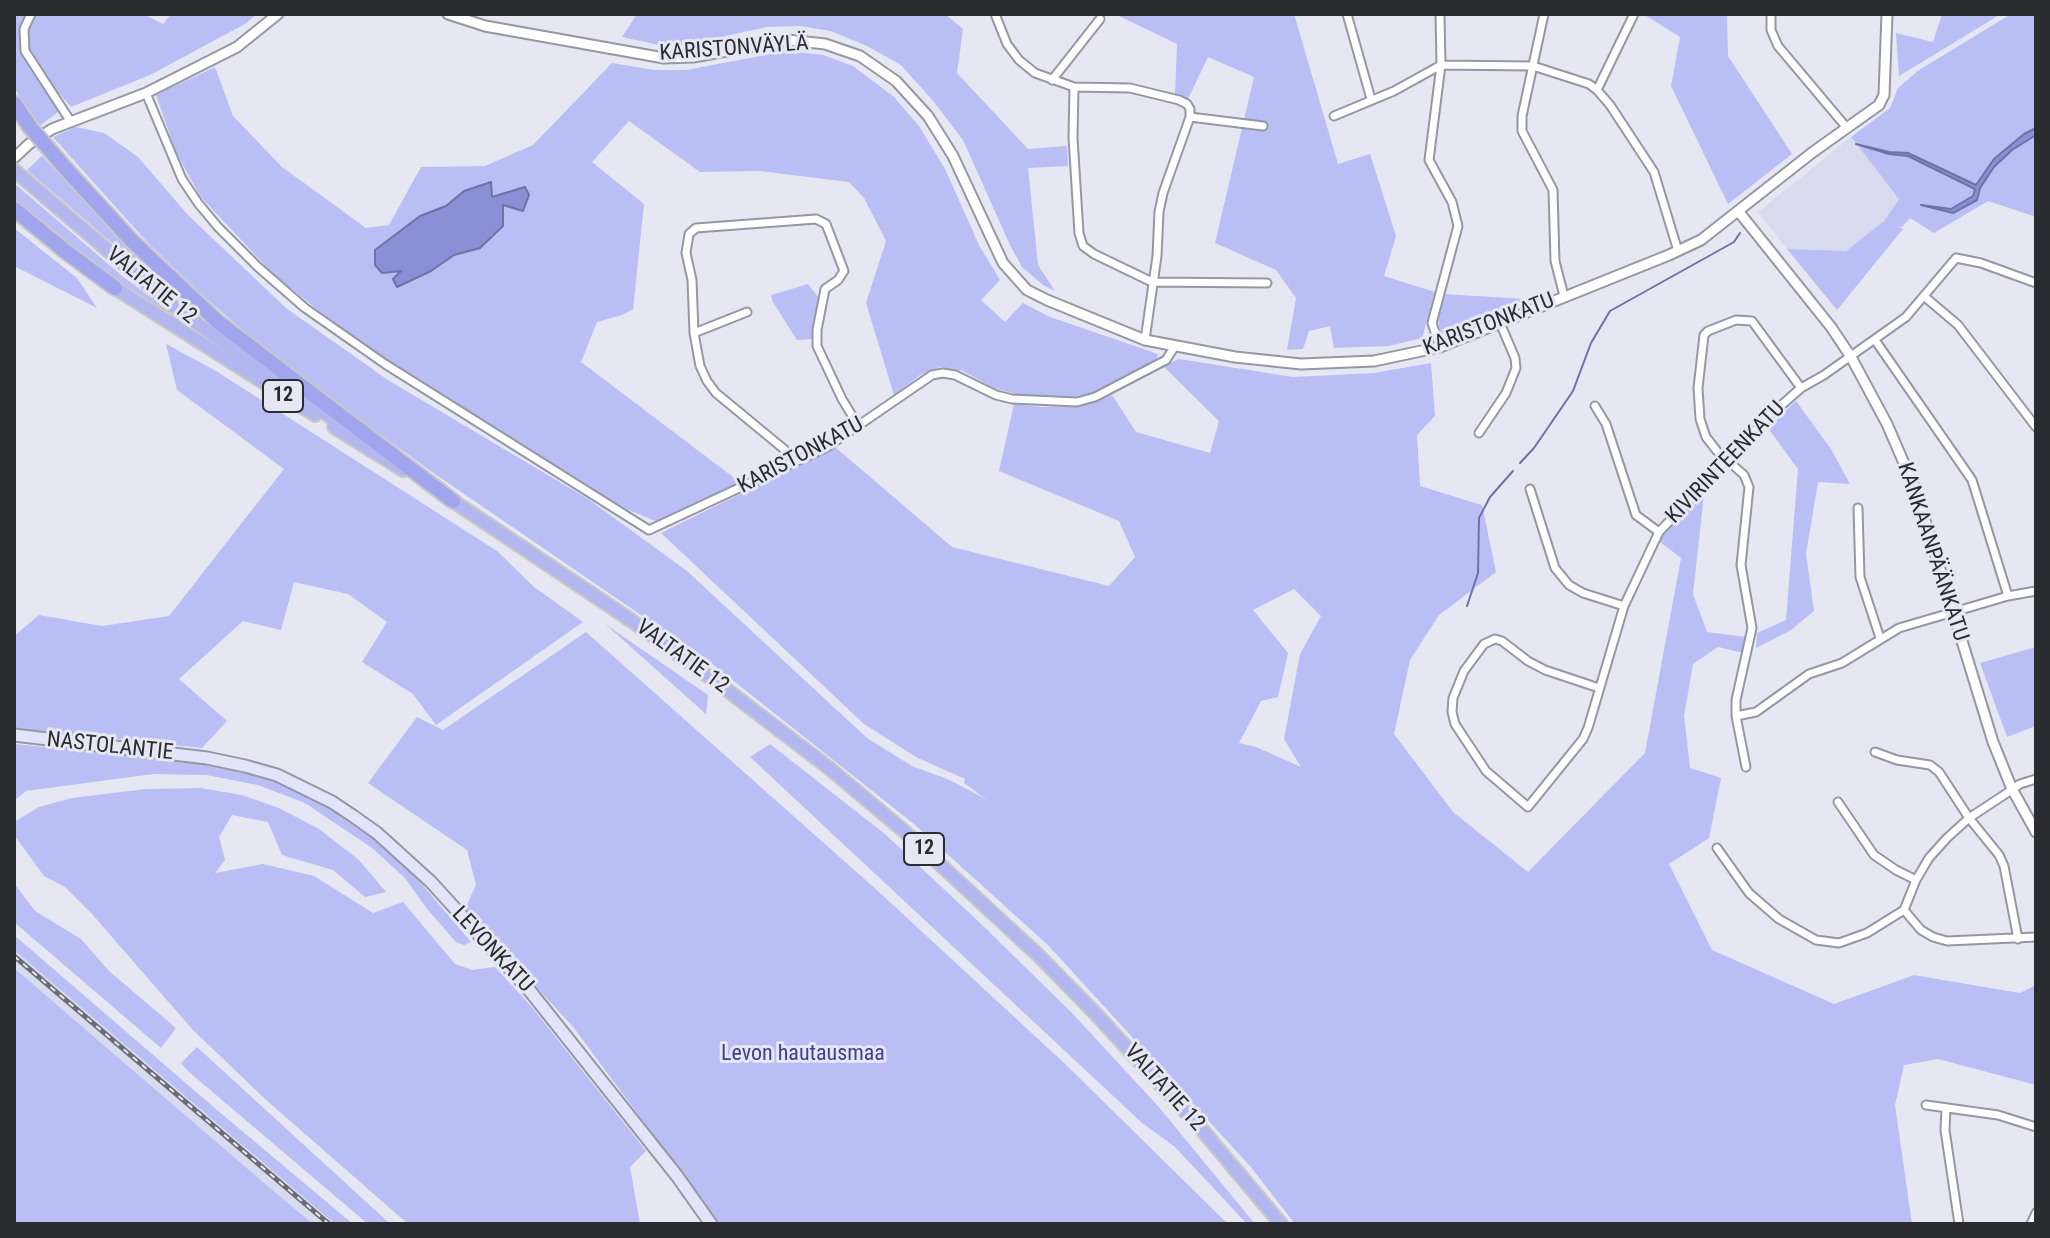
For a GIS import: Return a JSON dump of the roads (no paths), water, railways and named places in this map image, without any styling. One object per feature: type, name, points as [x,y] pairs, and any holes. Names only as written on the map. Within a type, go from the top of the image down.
[{"type":"highway","points":[[14,103],[30,127]]},
{"type":"highway","name":"12","points":[[14,111],[132,241],[218,322],[453,501]]},
{"type":"highway","name":"VALTATIE 12","points":[[14,170],[207,331],[632,621],[829,768],[905,832],[1038,955],[1203,1131],[1281,1224]]},
{"type":"highway","name":"12","points":[[14,209],[115,288],[453,501]]},
{"type":"main road","name":"NASTOLANTIE","points":[[14,735],[207,758]]},
{"type":"main road","name":"LEVONKATU","points":[[207,758],[277,775],[353,816],[387,841],[431,882],[530,991],[711,1224]]},
{"type":"street","points":[[31,14],[24,29],[25,51],[71,122]]},
{"type":"street","points":[[14,158],[40,137],[146,93],[237,47],[278,14]]},
{"type":"street","name":"KARISTONVÄYLÄ","points":[[448,14],[485,26],[664,58],[693,57],[788,40],[825,44],[860,56],[896,81],[928,116],[953,156],[1003,263],[1027,290],[1145,340],[1175,346]]},
{"type":"street","points":[[995,14],[1007,44],[1019,60],[1035,73],[1074,87],[1130,88],[1187,104],[1190,117],[1163,193],[1145,340]]},
{"type":"street","points":[[1347,14],[1371,99]]},
{"type":"street","points":[[1440,14],[1441,65],[1429,160],[1452,202],[1458,226],[1432,323],[1440,347]]},
{"type":"street","points":[[1544,14],[1522,116],[1522,131],[1553,190],[1555,261],[1564,296]]},
{"type":"street","points":[[1597,90],[1634,14]]},
{"type":"street","points":[[1771,14],[1771,30],[1778,46],[1847,128]]},
{"type":"street","name":"KARISTONKATU","points":[[146,93],[182,179],[218,227],[305,308],[350,341],[649,530],[793,463],[859,427],[932,375],[955,375],[996,395],[1012,399],[1077,402],[1095,397],[1166,360],[1175,346],[1274,363],[1374,361],[1440,347],[1678,251],[1701,240],[1879,105],[1884,95],[1887,14]]},
{"type":"street","points":[[1052,80],[1100,19]]},
{"type":"street","points":[[1334,116],[1413,82],[1441,65],[1533,66],[1589,84],[1597,90],[1654,172],[1678,251]]},
{"type":"street","points":[[1074,87],[1073,138],[1080,240],[1083,246],[1152,282],[1267,283]]},
{"type":"street","points":[[1190,117],[1263,126]]},
{"type":"street","name":"KANKAANPÄÄNKATU","points":[[1739,212],[1810,300],[1851,357],[1872,393],[1916,491],[1993,742],[2012,789],[2036,832]]},
{"type":"street","points":[[793,463],[785,450],[716,393],[707,381],[694,333],[692,280],[686,242],[696,228],[809,219],[821,220],[830,230],[844,271],[825,289],[817,346],[859,427]]},
{"type":"street","name":"KIVIRINTEENKATU","points":[[1599,688],[1545,670],[1495,639],[1484,644],[1464,671],[1453,698],[1452,712],[1455,724],[1486,771],[1528,807],[1583,739],[1599,688],[1624,606],[1659,532],[1769,416],[1801,388],[1906,317],[1956,258],[1981,263],[2036,283]]},
{"type":"street","points":[[1925,297],[1958,325],[2036,427]]},
{"type":"street","points":[[694,333],[747,312]]},
{"type":"street","points":[[1746,767],[1736,700],[1752,628],[1741,565],[1750,496],[1747,480],[1706,437],[1700,419],[1698,388],[1704,335],[1736,320],[1752,321],[1801,388]]},
{"type":"street","points":[[1479,433],[1506,393],[1516,368],[1515,358],[1500,323]]},
{"type":"street","points":[[1875,340],[1972,480],[2008,596]]},
{"type":"street","points":[[1595,406],[1606,424],[1636,515],[1659,532]]},
{"type":"street","points":[[1530,489],[1555,568],[1569,585],[1583,593],[1624,606]]},
{"type":"street","points":[[1858,508],[1860,577],[1880,638]]},
{"type":"street","points":[[1736,716],[1756,712],[1809,674],[1842,663],[1899,628],[2008,596],[2036,591]]},
{"type":"street","points":[[1875,752],[1897,760],[1930,765],[1939,772],[1969,818],[1999,855],[2004,866],[2018,939]]},
{"type":"street","points":[[1717,848],[1749,893],[1779,919],[1816,940],[1839,943],[1867,933],[1904,910],[1929,858],[1969,818],[2012,789],[2036,779]]},
{"type":"street","points":[[1838,802],[1874,855],[1916,880]]},
{"type":"street","points":[[1904,910],[1921,930],[1947,941],[2036,937]]},
{"type":"street","points":[[1926,1105],[1998,1115],[2036,1127]]},
{"type":"street","points":[[1946,1108],[1945,1130],[1959,1224]]},
{"type":"street","points":[[2031,1224],[2036,1213]]},
{"type":"waterway","points":[[1520,463],[1573,391],[1591,343],[1610,311],[1734,242],[1740,233]]},
{"type":"waterway","points":[[1467,606],[1478,573],[1479,518],[1490,497],[1513,471]]},
{"type":"railway","points":[[14,956],[329,1224]]},
{"type":"park label","name":"Levon hautausmaa","points":[[803,1054]]}]
